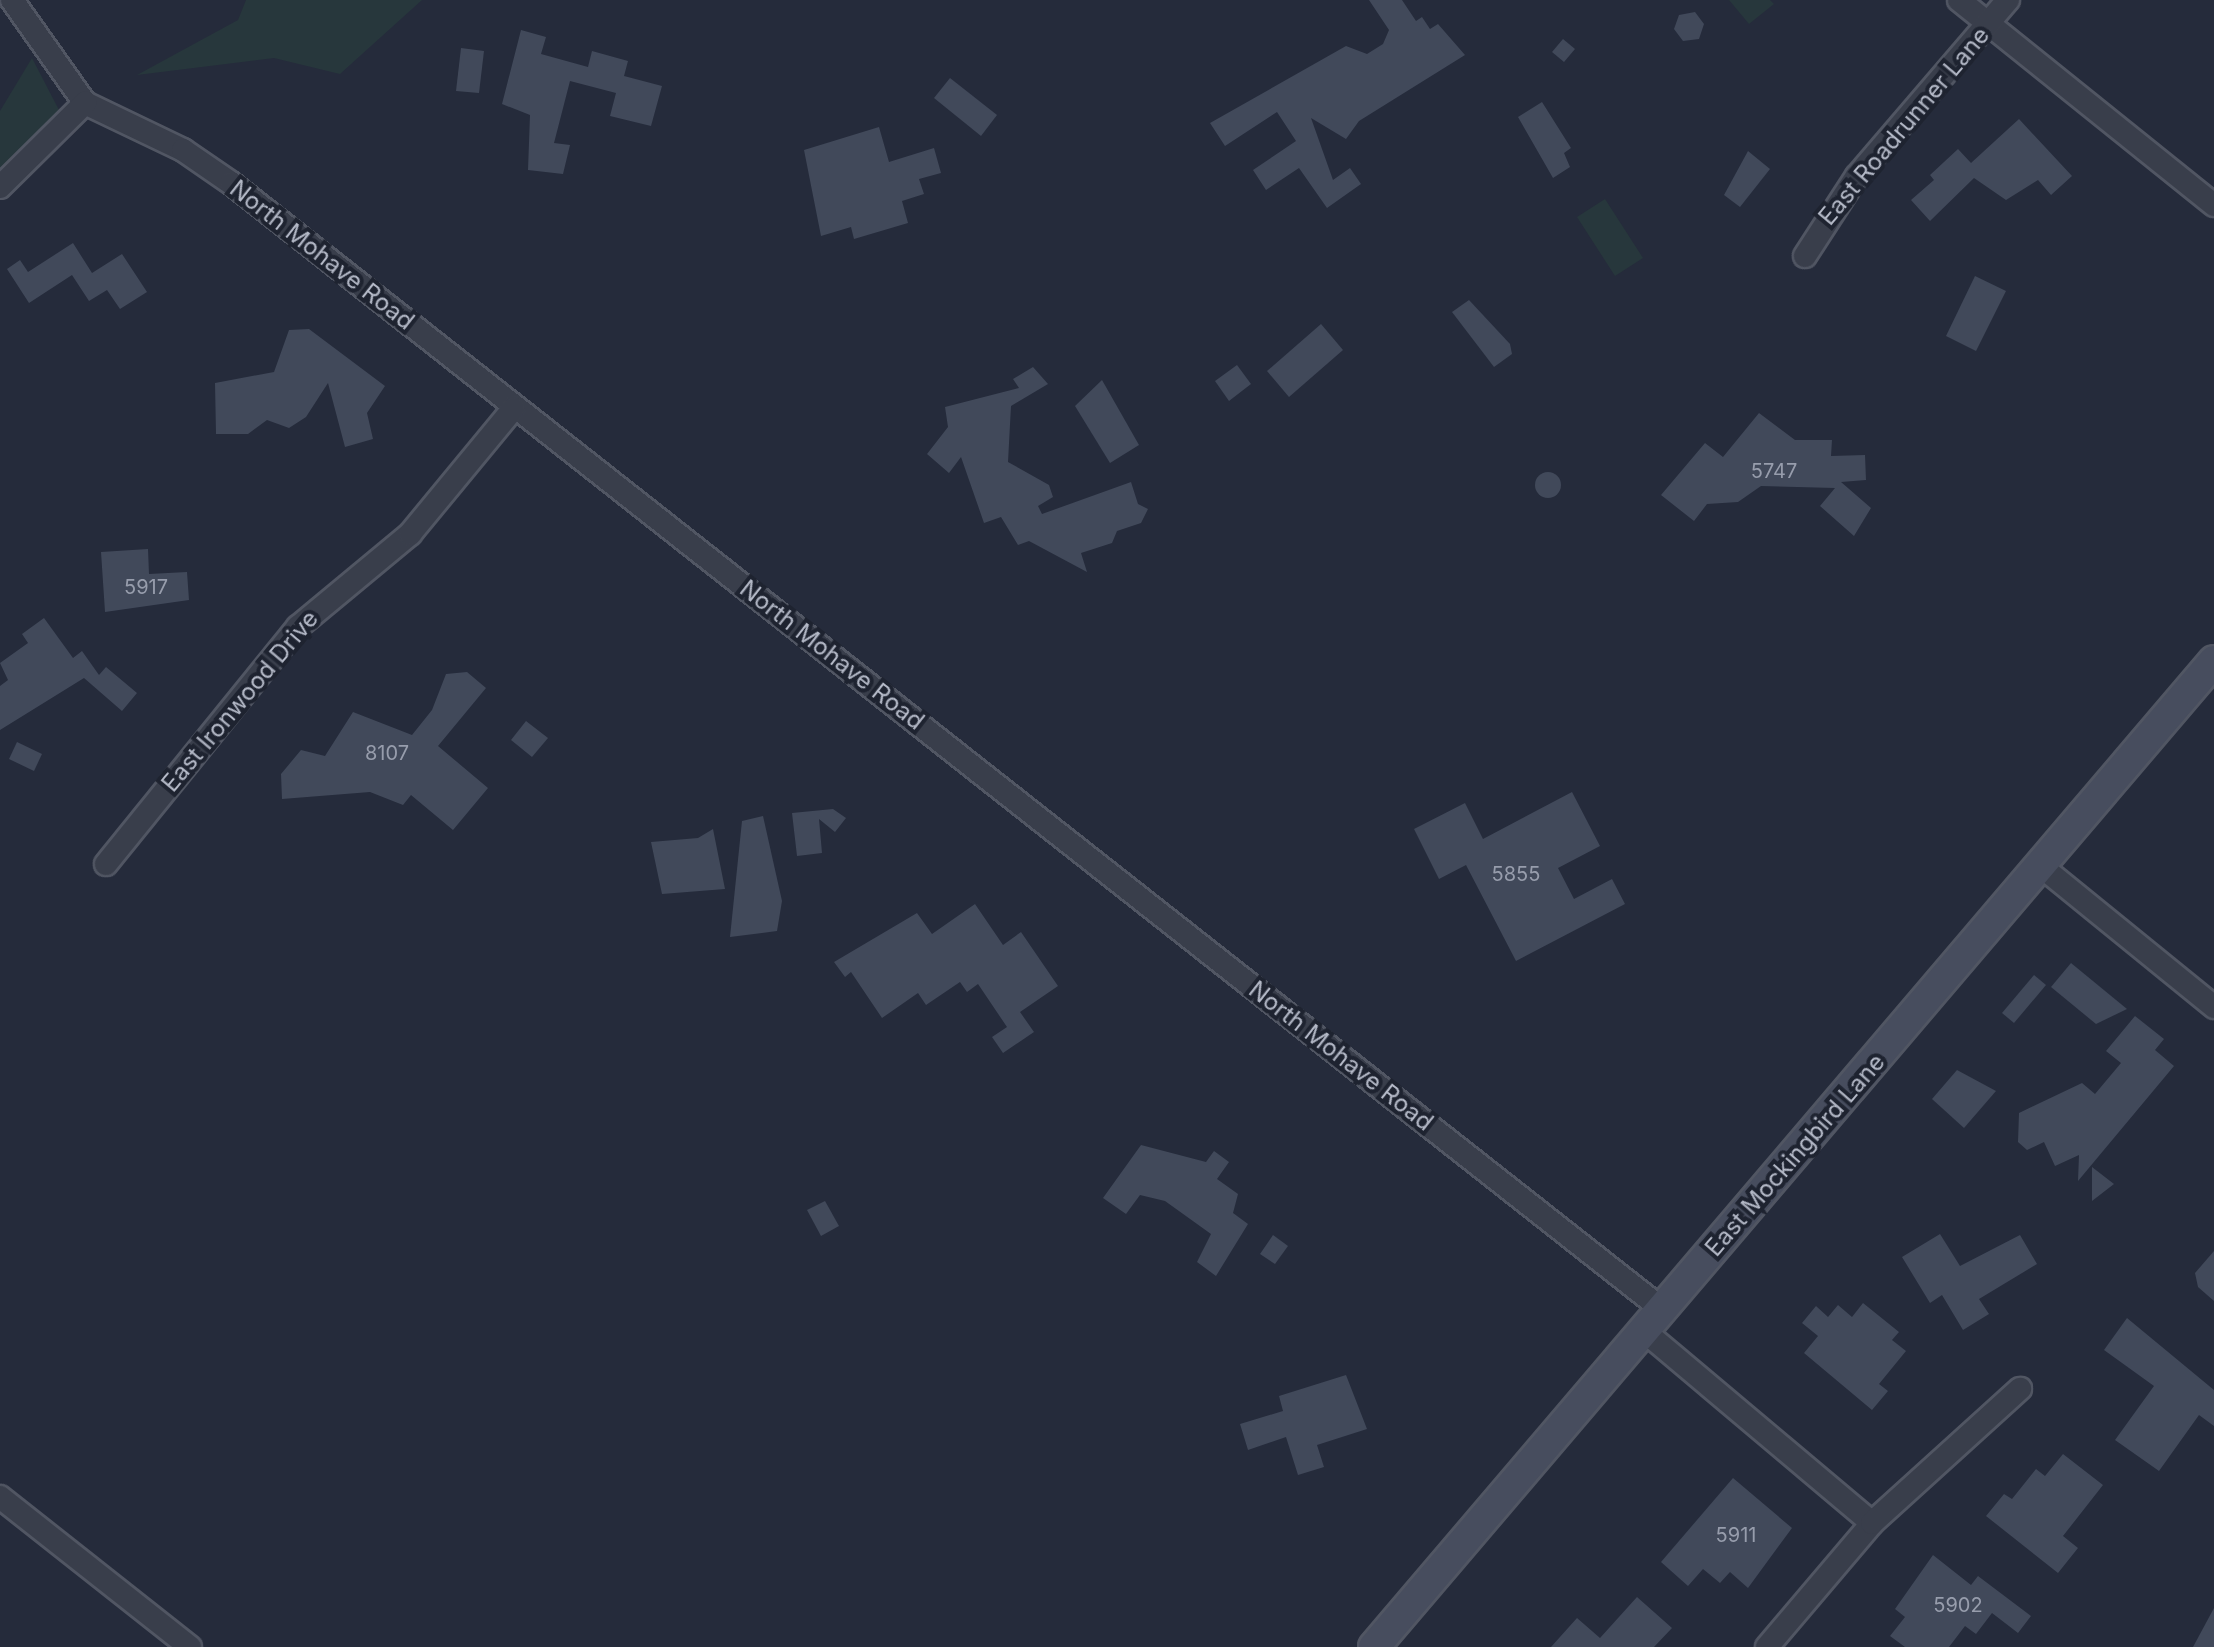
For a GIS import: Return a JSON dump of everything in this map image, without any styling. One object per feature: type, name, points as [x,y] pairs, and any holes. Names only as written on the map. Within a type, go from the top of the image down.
[{"type":"street","points":[[0,187],[85,103],[13,0]]},
{"type":"street","points":[[1959,0],[2214,205]]},
{"type":"street","name":"East Roadrunner Lane","points":[[1805,256],[1857,176],[2008,0]]},
{"type":"street","name":"North Mohave Road","points":[[85,103],[157,136],[231,183],[1653,1321],[1872,1523]]},
{"type":"street","name":"East Ironwood Drive","points":[[106,864],[298,627],[410,534],[514,408]]},
{"type":"street","name":"East Mockingbird Lane","points":[[1374,1647],[2042,867],[2214,661]]},
{"type":"street","points":[[2042,867],[2214,1007]]},
{"type":"street","points":[[1767,1647],[1872,1523],[2020,1389]]},
{"type":"street","points":[[0,1497],[190,1647]]},
{"type":"shaded area","points":[[246,0],[422,0],[340,74],[274,58],[137,75],[238,20]]},
{"type":"shaded area","points":[[1729,0],[1770,0],[1774,4],[1749,24]]},
{"type":"shaded area","points":[[32,58],[59,110],[0,170],[0,111]]},
{"type":"shaded area","points":[[1605,199],[1643,258],[1615,276],[1577,217]]},
{"type":"building","points":[[1369,0],[1402,0],[1416,21],[1422,17],[1430,29],[1438,24],[1465,55],[1359,121],[1346,139],[1311,118],[1333,180],[1350,168],[1361,184],[1327,208],[1299,168],[1266,190],[1253,170],[1296,141],[1277,112],[1225,146],[1210,123],[1346,46],[1367,54],[1383,44],[1389,30]]},
{"type":"building","points":[[1695,12],[1704,24],[1699,39],[1683,41],[1674,29],[1679,15]]},
{"type":"building","points":[[521,30],[546,37],[541,54],[588,67],[592,51],[628,61],[624,76],[662,86],[651,126],[610,116],[616,93],[570,81],[554,143],[570,145],[563,174],[528,170],[530,115],[502,104]]},
{"type":"building","points":[[1563,39],[1575,49],[1564,62],[1552,52]]},
{"type":"building","points":[[461,48],[484,51],[479,93],[456,91]]},
{"type":"building","points":[[950,78],[997,115],[981,136],[934,98]]},
{"type":"building","points":[[1542,102],[1571,148],[1564,153],[1570,167],[1553,178],[1518,117]]},
{"type":"building","points":[[2019,119],[2072,176],[2051,195],[2038,180],[2006,200],[1974,178],[1930,221],[1911,200],[1934,180],[1930,175],[1958,149],[1971,163]]},
{"type":"building","points":[[879,127],[889,162],[934,148],[941,173],[919,179],[924,194],[902,201],[908,223],[854,239],[851,227],[821,236],[804,150]]},
{"type":"building","points":[[1748,151],[1770,169],[1740,207],[1724,195]]},
{"type":"building","points":[[73,243],[92,273],[122,254],[147,292],[120,309],[107,290],[89,301],[72,275],[29,303],[7,269],[20,260],[28,272]]},
{"type":"building","points":[[1975,276],[2006,291],[1976,351],[1946,336]]},
{"type":"building","points":[[1469,300],[1510,344],[1512,354],[1494,367],[1452,312]]},
{"type":"building","points":[[1321,324],[1343,350],[1289,397],[1267,371]]},
{"type":"building","points":[[309,329],[385,386],[367,413],[373,439],[345,447],[328,383],[306,417],[289,428],[267,420],[248,434],[216,434],[215,383],[274,372],[289,330]]},
{"type":"building","points":[[1237,365],[1251,384],[1229,401],[1215,381]]},
{"type":"building","points":[[1033,367],[1048,384],[1011,406],[1008,462],[1049,485],[1053,497],[1038,506],[1042,514],[1131,482],[1138,504],[1148,509],[1141,523],[1117,531],[1112,543],[1081,553],[1087,572],[1029,541],[1018,545],[1001,517],[984,523],[961,457],[949,473],[927,454],[948,427],[945,407],[1019,388],[1013,379]]},
{"type":"building","points":[[1102,380],[1139,445],[1110,463],[1075,406]]},
{"type":"building","points":[[1759,413],[1795,440],[1832,440],[1831,456],[1865,455],[1866,480],[1841,482],[1871,508],[1854,536],[1820,506],[1835,488],[1761,486],[1738,502],[1707,504],[1694,521],[1661,495],[1705,443],[1723,457]]},
{"type":"building","points":[[1548,472],[1557,476],[1561,485],[1557,494],[1548,498],[1539,494],[1535,485],[1539,476]]},
{"type":"building","points":[[148,549],[149,574],[187,572],[189,600],[105,612],[101,552]]},
{"type":"building","points":[[44,618],[73,658],[82,651],[99,675],[106,667],[137,693],[122,711],[84,678],[0,730],[0,686],[8,680],[0,663],[28,643],[22,634]]},
{"type":"building","points":[[467,672],[486,688],[438,746],[488,788],[453,830],[411,795],[403,805],[370,792],[282,799],[281,774],[301,750],[325,756],[353,712],[412,735],[432,710],[446,674]]},
{"type":"building","points":[[526,721],[548,738],[532,757],[511,740]]},
{"type":"building","points":[[17,742],[42,754],[34,771],[9,759]]},
{"type":"building","points":[[1572,792],[1600,846],[1558,868],[1574,899],[1612,879],[1625,904],[1516,961],[1466,865],[1439,879],[1414,829],[1465,803],[1483,839]]},
{"type":"building","points":[[833,809],[846,818],[835,832],[819,819],[822,853],[797,856],[792,813]]},
{"type":"building","points":[[763,816],[782,901],[777,931],[730,937],[742,821]]},
{"type":"building","points":[[713,829],[725,889],[662,894],[651,842],[698,838]]},
{"type":"building","points":[[975,904],[1003,945],[1021,932],[1058,986],[1020,1012],[1034,1032],[1003,1053],[992,1037],[1007,1027],[978,984],[967,992],[960,982],[926,1005],[918,993],[882,1018],[851,972],[845,977],[834,962],[917,913],[932,934]]},
{"type":"building","points":[[2071,963],[2127,1009],[2096,1024],[2051,987]]},
{"type":"building","points":[[2034,975],[2046,985],[2014,1023],[2002,1013]]},
{"type":"building","points":[[2135,1016],[2164,1039],[2155,1050],[2174,1066],[2078,1181],[2079,1155],[2055,1166],[2044,1142],[2027,1150],[2018,1142],[2019,1113],[2082,1083],[2095,1094],[2121,1063],[2106,1051]]},
{"type":"building","points":[[1957,1070],[1996,1091],[1964,1128],[1932,1099]]},
{"type":"building","points":[[1141,1145],[1206,1162],[1214,1151],[1229,1162],[1217,1179],[1238,1194],[1233,1213],[1248,1224],[1216,1276],[1197,1262],[1211,1234],[1165,1201],[1140,1195],[1126,1214],[1103,1198]]},
{"type":"building","points":[[2092,1167],[2114,1184],[2092,1201]]},
{"type":"building","points":[[825,1201],[839,1226],[821,1236],[807,1210]]},
{"type":"building","points":[[1940,1234],[1960,1266],[2020,1235],[2037,1264],[1979,1299],[1989,1314],[1963,1330],[1942,1295],[1930,1303],[1902,1257]]},
{"type":"building","points":[[1273,1235],[1288,1246],[1275,1264],[1260,1254]]},
{"type":"building","points":[[2214,1251],[2214,1301],[2198,1287],[2195,1273]]},
{"type":"building","points":[[1863,1303],[1899,1332],[1892,1340],[1906,1351],[1879,1384],[1888,1391],[1872,1410],[1804,1353],[1818,1336],[1802,1323],[1816,1306],[1828,1317],[1838,1305],[1852,1317]]},
{"type":"building","points":[[2127,1318],[2214,1390],[2214,1426],[2199,1415],[2159,1471],[2115,1440],[2154,1386],[2104,1350]]},
{"type":"building","points":[[1346,1375],[1367,1429],[1317,1445],[1324,1467],[1298,1475],[1286,1437],[1248,1450],[1240,1424],[1283,1411],[1279,1396]]},
{"type":"building","points":[[2063,1454],[2103,1485],[2063,1536],[2078,1548],[2058,1573],[1986,1516],[2004,1494],[2012,1499],[2036,1469],[2045,1476]]},
{"type":"building","points":[[1733,1478],[1792,1528],[1748,1588],[1730,1572],[1720,1583],[1703,1569],[1688,1586],[1661,1562]]},
{"type":"building","points":[[1933,1555],[1971,1585],[1978,1576],[2031,1616],[2018,1633],[1992,1613],[1976,1634],[1965,1626],[1949,1647],[1905,1647],[1890,1636],[1905,1617],[1895,1609]]},
{"type":"building","points":[[1637,1597],[1672,1628],[1654,1647],[1551,1647],[1577,1618],[1600,1638]]},
{"type":"building","points":[[2214,1608],[2214,1647],[2193,1647]]}]
